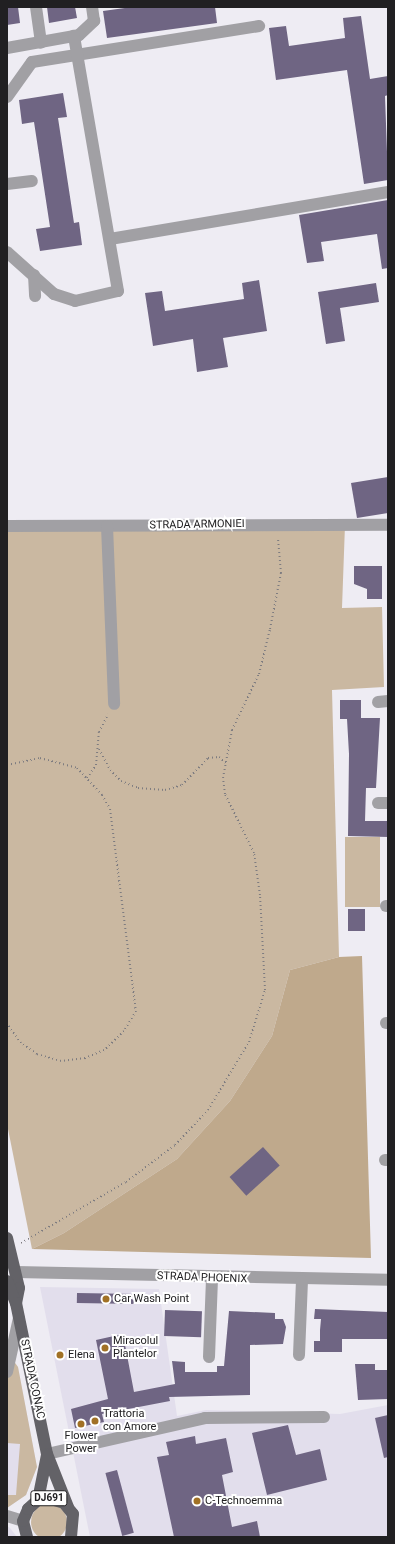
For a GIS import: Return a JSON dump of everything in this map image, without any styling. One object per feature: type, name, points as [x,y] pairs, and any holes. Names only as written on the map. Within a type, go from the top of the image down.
[{"type":"main road","name":"DJ691","points":[[7,1238],[16,1272]]},
{"type":"main road","name":"STRADA CONAC","points":[[16,1272],[19,1288],[16,1303]]},
{"type":"main road","name":"STRADA CONAC","points":[[7,1281],[16,1303],[47,1454],[68,1507]]},
{"type":"main road","name":"STRADA CONAC","points":[[38,1500],[47,1454]]},
{"type":"main road","name":"DJ691","points":[[23,1521],[28,1509],[38,1500],[54,1498],[68,1507],[75,1523],[71,1537]]},
{"type":"main road","points":[[23,1521],[27,1537]]},
{"type":"street","points":[[36,7],[41,43]]},
{"type":"street","points":[[7,48],[74,36],[90,28],[94,22],[92,7]]},
{"type":"street","points":[[7,98],[32,62],[259,26]]},
{"type":"street","points":[[7,252],[54,294],[75,301],[118,291],[74,36]]},
{"type":"street","points":[[7,184],[32,181]]},
{"type":"street","points":[[110,239],[388,192]]},
{"type":"street","points":[[34,275],[35,296]]},
{"type":"street","name":"STRADA ARMONIEI","points":[[7,526],[276,524],[388,525]]},
{"type":"street","points":[[107,526],[114,704]]},
{"type":"street","name":"STRADA PHOENIX","points":[[16,1272],[302,1281],[388,1280]]},
{"type":"street","points":[[209,1357],[212,1279]]},
{"type":"street","points":[[299,1355],[302,1281]]},
{"type":"street","points":[[7,1372],[19,1317]]},
{"type":"street","points":[[47,1454],[205,1418],[324,1417]]},
{"type":"street","points":[[7,1516],[23,1521]]},
{"type":"path","points":[[22,1243],[126,1182],[175,1145],[208,1110],[249,1042],[266,990],[260,895],[254,853],[225,794],[226,763],[232,730],[259,674],[270,629],[281,573],[276,524]]},
{"type":"path","points":[[86,778],[96,765],[99,750],[99,732],[114,704]]},
{"type":"path","points":[[99,750],[110,770],[121,781],[138,788],[165,790],[182,785],[208,758],[219,757],[226,763]]},
{"type":"path","points":[[7,765],[40,758],[77,768],[110,809],[136,989],[136,1011],[124,1031],[104,1050],[85,1058],[61,1061],[37,1054],[21,1043],[7,1024]]},
{"type":"shaded area","points":[[345,525],[342,608],[382,607],[384,687],[332,690],[339,957],[290,970],[272,1036],[230,1101],[177,1159],[64,1233],[32,1249],[7,1124],[7,527]]},
{"type":"shaded area","points":[[345,837],[380,837],[380,907],[345,907]]},
{"type":"shaded area","points":[[362,956],[371,1258],[32,1249],[64,1233],[177,1159],[230,1101],[272,1036],[290,970],[339,957]]},
{"type":"shaded area","points":[[40,1287],[159,1289],[177,1416],[206,1410],[340,1414],[388,1405],[388,1537],[90,1537]]},
{"type":"shaded area","points":[[7,1352],[18,1367],[37,1467],[26,1495],[7,1508]]},
{"type":"shaded area","points":[[7,1352],[18,1367],[37,1467],[26,1495],[7,1508],[7,1495],[16,1495],[20,1444],[7,1443]]},
{"type":"shaded area","points":[[49,1504],[59,1507],[64,1512],[67,1522],[64,1532],[59,1537],[49,1540],[39,1537],[34,1532],[31,1522],[34,1512],[39,1507]]},
{"type":"shaded area","points":[[7,1526],[10,1528],[17,1537],[7,1537]]},
{"type":"building","points":[[7,7],[18,7],[20,23],[7,25]]},
{"type":"building","points":[[47,7],[75,7],[77,18],[49,23]]},
{"type":"building","points":[[132,7],[215,7],[217,23],[107,38],[103,11]]},
{"type":"building","points":[[361,16],[370,79],[388,76],[388,95],[385,96],[388,180],[364,184],[347,70],[276,80],[269,28],[286,26],[289,46],[345,38],[343,18]]},
{"type":"building","points":[[63,93],[67,117],[58,118],[74,223],[79,222],[82,245],[40,251],[36,229],[50,227],[34,122],[22,124],[19,100]]},
{"type":"building","points":[[388,200],[388,268],[382,269],[377,234],[321,242],[324,261],[307,263],[299,215]]},
{"type":"building","points":[[259,280],[267,331],[223,338],[228,367],[197,372],[193,339],[153,346],[145,293],[162,291],[165,311],[244,299],[242,283]]},
{"type":"building","points":[[376,283],[379,302],[340,308],[345,341],[326,344],[318,292]]},
{"type":"building","points":[[388,477],[388,513],[357,518],[351,483]]},
{"type":"building","points":[[354,566],[382,566],[382,599],[367,599],[367,589],[354,584]]},
{"type":"building","points":[[340,700],[361,700],[361,718],[380,718],[376,788],[366,788],[365,821],[388,821],[388,837],[348,836],[349,754],[347,719],[340,719]]},
{"type":"building","points":[[348,909],[365,909],[365,931],[348,931]]},
{"type":"building","points":[[263,1147],[280,1166],[246,1196],[230,1177]]},
{"type":"building","name":"Car Wash Point","points":[[77,1293],[136,1294],[136,1304],[77,1303]]},
{"type":"building","points":[[315,1309],[388,1312],[388,1339],[342,1339],[342,1352],[314,1352],[314,1341],[320,1341],[321,1319],[314,1319]]},
{"type":"building","points":[[165,1310],[202,1311],[201,1337],[164,1336]]},
{"type":"building","points":[[229,1311],[275,1313],[275,1319],[283,1319],[286,1327],[283,1344],[250,1345],[250,1395],[169,1397],[170,1401],[102,1414],[104,1422],[75,1428],[71,1409],[108,1399],[96,1340],[123,1334],[134,1392],[175,1384],[172,1361],[185,1362],[185,1372],[217,1372],[217,1366],[224,1366]]},
{"type":"building","points":[[355,1364],[375,1364],[375,1370],[388,1370],[388,1399],[358,1400]]},
{"type":"building","points":[[388,1415],[388,1457],[384,1458],[375,1418]]},
{"type":"building","points":[[288,1425],[296,1455],[320,1449],[327,1480],[267,1495],[252,1433]]},
{"type":"building","name":"C-Technoemma","points":[[195,1436],[196,1444],[226,1438],[233,1472],[222,1475],[232,1527],[257,1521],[260,1537],[174,1537],[157,1457],[169,1455],[166,1442]]},
{"type":"building","points":[[117,1470],[134,1533],[122,1536],[105,1473]]},
{"type":"place","name":"Car Wash Point","points":[[106,1299]]},
{"type":"place","name":"Miracolul Plantelor","points":[[105,1348]]},
{"type":"place","name":"Elena","points":[[60,1355]]},
{"type":"place","name":"Trattoria con Amore","points":[[95,1421]]},
{"type":"place","name":"Flower Power","points":[[81,1424]]},
{"type":"place","name":"C-Technoemma","points":[[197,1501]]}]
